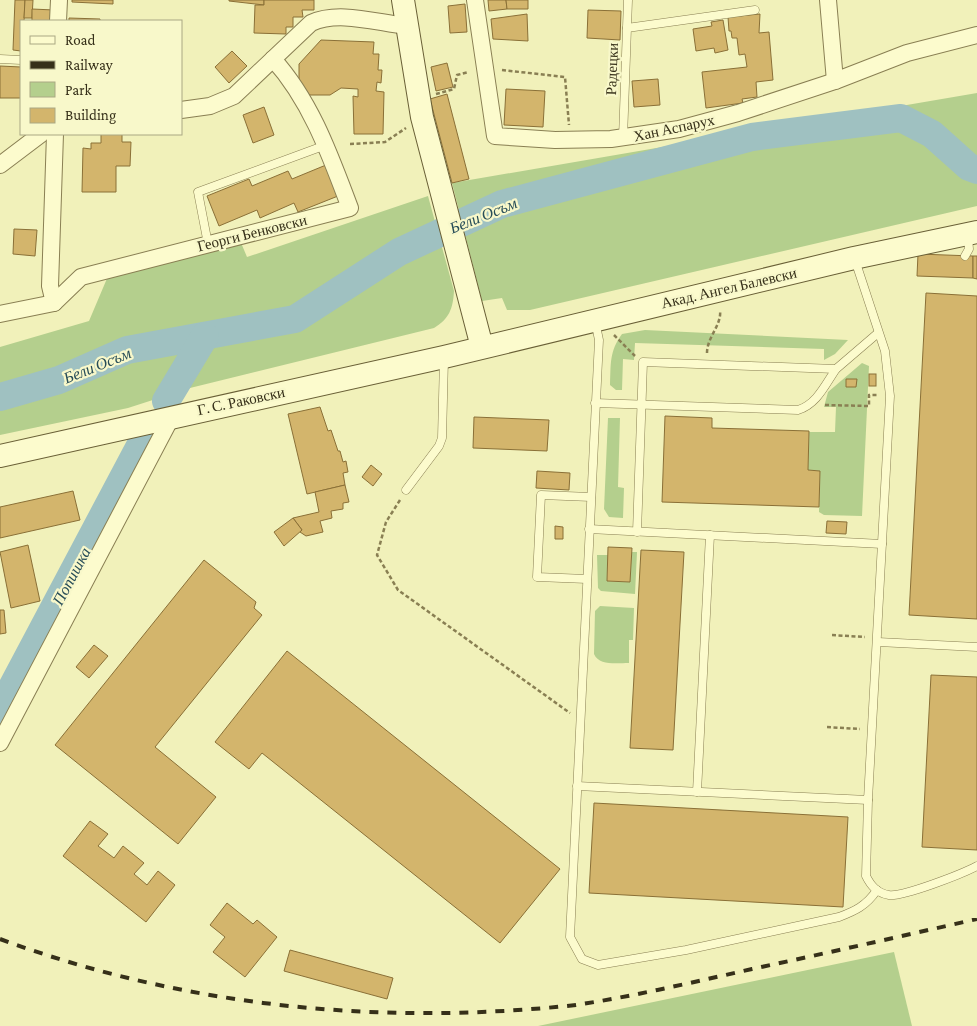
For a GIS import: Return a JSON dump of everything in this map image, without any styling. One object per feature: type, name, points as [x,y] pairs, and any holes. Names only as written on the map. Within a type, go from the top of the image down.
[{"type":"street","points":[[58,20],[59,0]]},
{"type":"street","points":[[403,0],[422,117],[482,347]]},
{"type":"street","points":[[411,55],[411,18],[414,0]]},
{"type":"street","name":"Хан Аспарух","points":[[475,0],[496,136],[570,140],[623,138],[688,127],[738,113],[835,81],[907,53],[977,35]]},
{"type":"street","points":[[828,0],[835,81]]},
{"type":"street","points":[[182,110],[210,106],[234,96],[311,24],[322,19],[337,17],[407,26]]},
{"type":"street","name":"Георги Бенковски","points":[[54,303],[81,277],[350,208],[326,145],[289,77],[273,59]]},
{"type":"street","points":[[0,165],[40,135]]},
{"type":"street","points":[[0,314],[54,303],[50,286],[55,135]]},
{"type":"street","name":"Акад. Ангел Балевски","points":[[482,347],[854,258],[970,241]]},
{"type":"street","name":"Г. С. Раковски","points":[[0,456],[482,347]]},
{"type":"street","points":[[0,743],[172,416]]},
{"type":"lane","name":"Радецки","points":[[623,138],[628,0]]},
{"type":"lane","points":[[627,28],[755,10]]},
{"type":"lane","points":[[0,59],[20,60]]},
{"type":"lane","points":[[208,244],[198,192],[326,145]]},
{"type":"lane","points":[[854,258],[885,352],[890,396],[868,800],[866,876],[870,885],[876,890],[892,895],[977,866]]},
{"type":"lane","points":[[596,319],[599,340],[570,937],[582,959],[598,965],[686,950],[839,917],[863,906],[876,890]]},
{"type":"lane","points":[[595,403],[798,410],[811,404],[836,369],[878,333]]},
{"type":"lane","points":[[406,490],[439,446],[442,438],[444,357]]},
{"type":"lane","points":[[637,532],[643,362],[836,369]]},
{"type":"lane","points":[[587,579],[537,577],[541,495],[591,497]]},
{"type":"lane","points":[[589,529],[882,544]]},
{"type":"lane","points":[[697,792],[710,535]]},
{"type":"lane","points":[[878,640],[977,647]]},
{"type":"lane","points":[[578,786],[868,800]]},
{"type":"path","points":[[486,68],[565,77],[570,140]]},
{"type":"path","points":[[454,89],[457,75]]},
{"type":"path","points":[[350,144],[385,142],[422,117]]},
{"type":"path","points":[[706,364],[707,343],[721,317],[716,291]]},
{"type":"path","points":[[596,319],[643,364]]},
{"type":"path","points":[[811,404],[869,406],[869,395],[890,396]]},
{"type":"path","points":[[406,490],[386,522],[377,555],[398,590],[581,720]]},
{"type":"path","points":[[832,635],[878,640]]},
{"type":"path","points":[[827,727],[873,729]]},
{"type":"green space","points":[[977,93],[977,206],[530,310],[507,310],[502,298],[482,301],[452,183]]},
{"type":"green space","points":[[428,196],[454,291],[453,303],[447,317],[434,328],[190,388],[128,408],[0,435],[0,347],[89,321],[111,269],[239,238],[247,257]]},
{"type":"green space","points":[[645,330],[848,340],[835,354],[824,360],[824,349],[635,343],[634,360],[623,359],[622,390],[616,390],[610,385],[612,358],[618,340],[622,334]]},
{"type":"green space","points":[[862,363],[869,366],[862,516],[824,515],[819,512],[820,471],[808,470],[809,432],[835,432],[836,407],[824,407],[828,392]]},
{"type":"green space","points":[[608,418],[620,418],[618,487],[624,488],[623,518],[609,517],[604,509]]},
{"type":"green space","points":[[144,439],[149,445],[0,740],[0,698],[104,492],[138,441]]},
{"type":"green space","points":[[631,552],[637,552],[635,594],[601,591],[598,588],[597,555],[608,555],[607,581],[630,582]]},
{"type":"green space","points":[[600,606],[634,608],[633,640],[629,640],[629,663],[604,662],[596,658],[594,654],[595,611]]},
{"type":"green space","points":[[894,952],[912,1026],[538,1026]]},
{"type":"building","points":[[15,0],[25,0],[24,20],[20,20],[20,51],[13,50]]},
{"type":"building","points":[[25,0],[33,0],[32,18],[24,18]]},
{"type":"building","points":[[72,0],[113,0],[113,4],[72,2]]},
{"type":"building","points":[[264,0],[264,5],[229,1]]},
{"type":"building","points":[[264,0],[314,0],[314,10],[302,10],[303,17],[293,17],[293,27],[286,27],[286,34],[254,33],[255,5],[264,5]]},
{"type":"building","points":[[488,0],[506,0],[507,9],[489,11]]},
{"type":"building","points":[[506,0],[528,0],[528,9],[507,9]]},
{"type":"building","points":[[465,4],[467,32],[450,33],[448,6]]},
{"type":"building","points":[[32,9],[54,10],[53,20],[32,20]]},
{"type":"building","points":[[588,10],[621,11],[620,40],[587,38]]},
{"type":"building","points":[[527,14],[528,41],[493,39],[491,19]]},
{"type":"building","points":[[760,14],[759,33],[769,32],[773,80],[756,82],[757,97],[742,99],[743,103],[706,108],[702,72],[747,67],[745,54],[739,55],[737,38],[732,38],[731,31],[729,31],[728,17]]},
{"type":"building","points":[[69,18],[100,19],[100,20],[69,20]]},
{"type":"building","points":[[723,20],[728,50],[715,53],[714,48],[696,51],[693,29],[712,26],[711,22]]},
{"type":"building","points":[[321,40],[374,42],[373,54],[379,54],[378,70],[382,70],[381,83],[377,82],[376,91],[384,92],[383,134],[354,134],[353,96],[358,97],[358,89],[341,88],[330,95],[309,95],[299,83],[299,64]]},
{"type":"building","points":[[232,51],[247,66],[229,83],[215,67]]},
{"type":"building","points":[[447,63],[453,87],[436,91],[431,67]]},
{"type":"building","points":[[0,66],[20,67],[20,98],[0,98]]},
{"type":"building","points":[[658,79],[660,105],[634,107],[632,81]]},
{"type":"building","points":[[506,89],[545,91],[543,127],[504,125]]},
{"type":"building","points":[[447,94],[469,179],[452,183],[430,99]]},
{"type":"building","points":[[264,107],[274,135],[253,143],[243,115]]},
{"type":"building","points":[[101,135],[122,135],[122,142],[131,142],[130,166],[116,166],[116,192],[82,192],[83,148],[91,149],[91,143],[101,143]]},
{"type":"building","points":[[326,165],[338,196],[298,212],[294,203],[260,218],[257,210],[219,226],[207,196],[249,179],[252,186],[288,171],[292,179]]},
{"type":"building","points":[[14,229],[37,230],[35,256],[13,254]]},
{"type":"building","points":[[918,254],[973,256],[973,278],[917,276]]},
{"type":"building","points":[[973,256],[977,256],[977,279],[973,278]]},
{"type":"building","points":[[926,293],[977,296],[977,619],[909,615]]},
{"type":"building","points":[[869,374],[876,374],[876,386],[869,386]]},
{"type":"building","points":[[846,379],[857,379],[856,387],[846,387]]},
{"type":"building","points":[[320,407],[328,431],[331,430],[343,462],[346,461],[348,472],[343,473],[345,485],[307,494],[288,414]]},
{"type":"building","points":[[665,416],[712,418],[712,428],[809,431],[808,470],[820,471],[819,507],[662,502]]},
{"type":"building","points":[[474,417],[549,420],[547,451],[473,448]]},
{"type":"building","points":[[371,465],[382,474],[373,486],[362,477]]},
{"type":"building","points":[[537,471],[570,473],[569,490],[536,488]]},
{"type":"building","points":[[345,485],[349,502],[343,503],[343,509],[331,511],[332,518],[320,521],[323,532],[306,536],[300,532],[302,530],[293,518],[319,512],[315,492]]},
{"type":"building","points":[[73,491],[80,520],[0,538],[0,507]]},
{"type":"building","points":[[293,518],[302,530],[284,546],[274,532]]},
{"type":"building","points":[[827,521],[847,522],[846,534],[826,533]]},
{"type":"building","points":[[555,526],[563,527],[563,539],[555,539]]},
{"type":"building","points":[[28,545],[40,601],[11,608],[0,552]]},
{"type":"building","points":[[608,547],[632,548],[630,582],[607,581]]},
{"type":"building","points":[[641,550],[684,552],[673,750],[630,748]]},
{"type":"building","points":[[204,560],[256,602],[254,608],[262,615],[155,747],[216,797],[178,844],[55,745]]},
{"type":"building","points":[[0,610],[4,610],[6,633],[0,634]]},
{"type":"building","points":[[94,645],[108,656],[89,678],[76,667]]},
{"type":"building","points":[[287,651],[560,869],[500,943],[262,753],[249,769],[215,742]]},
{"type":"building","points":[[931,675],[977,677],[977,850],[922,847]]},
{"type":"building","points":[[594,803],[848,817],[843,907],[589,893]]},
{"type":"building","points":[[90,821],[108,834],[98,846],[114,858],[123,846],[144,863],[134,874],[147,885],[158,871],[175,885],[146,922],[63,856]]},
{"type":"building","points":[[227,903],[253,924],[257,920],[277,937],[245,977],[213,952],[225,937],[210,925]]},
{"type":"building","points":[[290,950],[393,978],[387,999],[284,971]]},
{"type":"waterway","name":"Бели Осъм","points":[[0,397],[59,380],[127,350],[295,319],[399,252],[502,204],[752,137],[901,118],[932,134],[969,167],[977,170]]},
{"type":"waterway","name":"Попишка","points":[[166,401],[205,336]]},
{"type":"waterway","name":"Попишка","points":[[0,710],[142,442]]},
{"type":"railway","points":[[0,939],[70,962],[140,981],[212,995],[284,1005],[356,1011],[429,1013],[503,1011],[576,1005],[686,984],[977,919]]}]
